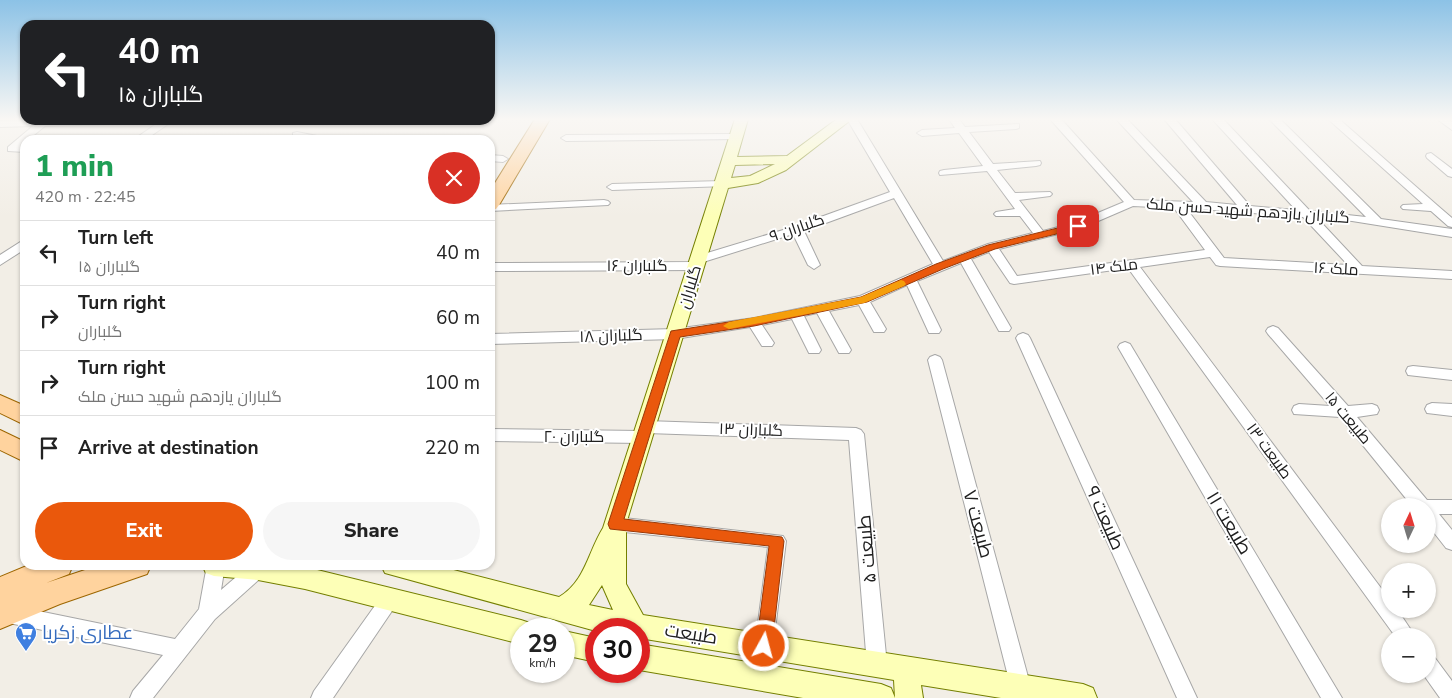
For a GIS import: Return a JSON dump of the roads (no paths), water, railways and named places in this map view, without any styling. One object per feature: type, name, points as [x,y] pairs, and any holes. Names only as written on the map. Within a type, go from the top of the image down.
[{"type":"main road","points":[[495,197],[519,152]]},
{"type":"main road","points":[[0,403],[20,413]]},
{"type":"main road","points":[[0,439],[20,450]]},
{"type":"main road","points":[[2,602],[24,570]]},
{"type":"main road","points":[[2,602],[51,570]]},
{"type":"main road","points":[[2,602],[54,593],[122,570]]},
{"type":"street","name":"گلباران","points":[[631,618],[614,584],[615,524],[732,152]]},
{"type":"street","points":[[612,187],[722,184],[753,180],[775,170],[800,152]]},
{"type":"street","points":[[871,152],[940,266]]},
{"type":"street","points":[[978,152],[1040,236]]},
{"type":"street","points":[[1085,152],[1130,202]]},
{"type":"street","points":[[1151,152],[1202,206]]},
{"type":"street","points":[[1197,152],[1247,209]]},
{"type":"street","points":[[1247,152],[1358,270]]},
{"type":"street","points":[[1307,152],[1378,222]]},
{"type":"street","points":[[1370,152],[1452,224]]},
{"type":"street","points":[[1431,156],[1451,173]]},
{"type":"street","points":[[729,161],[788,160]]},
{"type":"street","points":[[944,172],[1036,163]]},
{"type":"street","name":"۹ گلباران","points":[[697,263],[896,194]]},
{"type":"street","points":[[1011,197],[1046,194]]},
{"type":"street","name":"گلباران یازدهم شهید حسن ملک","points":[[675,334],[754,322],[864,300],[940,266],[992,247],[1078,226],[1130,202],[1305,214],[1452,233]]},
{"type":"street","points":[[495,207],[604,203]]},
{"type":"street","points":[[1178,205],[1217,257]]},
{"type":"street","points":[[1407,207],[1434,208]]},
{"type":"street","points":[[1000,214],[1022,212]]},
{"type":"street","points":[[797,229],[814,266]]},
{"type":"street","points":[[0,261],[20,247]]},
{"type":"street","name":"ملک ۱۴","points":[[992,247],[1014,280],[1132,265],[1217,257]]},
{"type":"street","name":"ملک ۱۶","points":[[1217,257],[1358,270],[1452,275]]},
{"type":"street","points":[[964,258],[1004,328]]},
{"type":"street","name":"گلباران ۱۶","points":[[495,267],[577,267],[697,263]]},
{"type":"street","name":"طبیعت ۱۳","points":[[1132,265],[1400,628]]},
{"type":"street","points":[[910,279],[934,330]]},
{"type":"street","points":[[864,300],[879,330]]},
{"type":"street","points":[[821,308],[844,350]]},
{"type":"street","points":[[796,313],[814,350]]},
{"type":"street","points":[[754,322],[767,343]]},
{"type":"street","name":"طبیعت ۱۵","points":[[1273,330],[1415,498]]},
{"type":"street","name":"گلباران ۱۸","points":[[495,339],[675,334]]},
{"type":"street","name":"طبیعت ۹","points":[[1023,338],[1187,698]]},
{"type":"street","name":"طبیعت ۱۱","points":[[1125,348],[1332,698]]},
{"type":"street","name":"طبیعت ۷","points":[[935,360],[1021,688]]},
{"type":"street","points":[[1413,371],[1448,371]]},
{"type":"street","points":[[1432,409],[1452,410]]},
{"type":"street","points":[[1299,410],[1344,412],[1372,410]]},
{"type":"street","name":"۱۳ گلباران","points":[[644,432],[856,434]]},
{"type":"street","name":"گلباران ۲۰","points":[[498,436],[644,432]]},
{"type":"street","name":"۵ طبیعت","points":[[856,434],[877,665]]},
{"type":"street","points":[[1436,507],[1452,507]]},
{"type":"street","points":[[1436,523],[1452,543]]},
{"type":"street","points":[[560,610],[579,599],[584,592],[594,576],[615,524],[777,541],[756,645],[742,675]]},
{"type":"street","points":[[208,613],[214,570]]},
{"type":"street","points":[[140,698],[208,613],[257,570]]},
{"type":"street","points":[[263,570],[305,578],[510,629]]},
{"type":"street","name":"طبیعت","points":[[412,570],[592,618]]},
{"type":"street","points":[[321,698],[390,599]]},
{"type":"street","points":[[2,602],[180,649]]},
{"type":"street","name":"طبیعت","points":[[650,627],[1082,698]]},
{"type":"street","name":"طبیعت","points":[[650,659],[881,698]]},
{"type":"street","points":[[906,669],[909,698]]},
{"type":"street","points":[[1436,676],[1452,698]]},
{"type":"place","name":"عطاری زکریا","points":[[26,652]]}]
